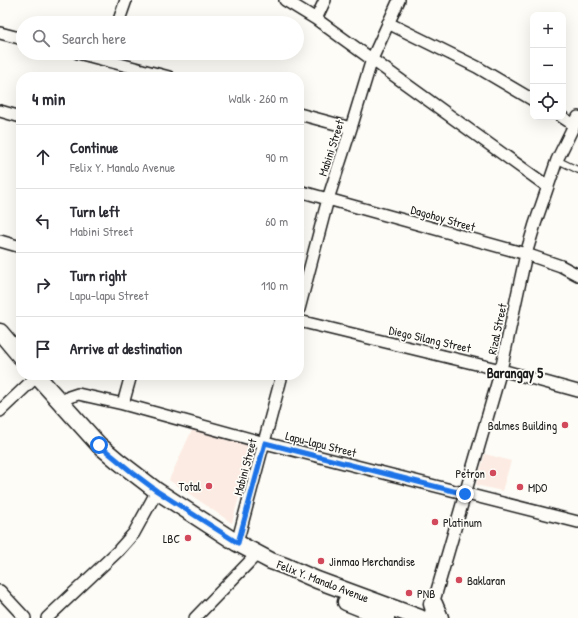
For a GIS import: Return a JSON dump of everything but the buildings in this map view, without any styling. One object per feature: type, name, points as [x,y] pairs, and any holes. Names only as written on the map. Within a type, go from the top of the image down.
[{"type":"main road","points":[[0,332],[16,351]]},
{"type":"main road","name":"Felix Y. Manalo Avenue","points":[[40,380],[99,445],[157,491],[238,543],[271,561],[317,580],[420,618]]},
{"type":"main road","name":"Felix Y. Manalo Avenue","points":[[271,561],[284,574],[386,618]]},
{"type":"street","points":[[120,16],[126,0]]},
{"type":"street","points":[[285,0],[316,19],[547,186]]},
{"type":"street","points":[[316,19],[325,0]]},
{"type":"street","name":"Mabini Street","points":[[304,290],[328,199],[372,59],[399,0]]},
{"type":"street","points":[[388,23],[477,67],[530,98]]},
{"type":"street","points":[[0,33],[16,37]]},
{"type":"street","points":[[117,60],[154,72]]},
{"type":"street","points":[[0,111],[16,116]]},
{"type":"street","points":[[304,115],[351,128]]},
{"type":"street","points":[[566,118],[576,121]]},
{"type":"street","name":"Rizal Street","points":[[434,613],[465,494],[501,370],[526,254],[547,186],[557,160],[576,121]]},
{"type":"street","name":"Dagohoy Street","points":[[304,192],[526,254],[561,266],[578,275]]},
{"type":"street","points":[[0,241],[16,246]]},
{"type":"street","name":"Diego Silang Street","points":[[304,322],[501,370],[578,391]]},
{"type":"street","points":[[0,411],[33,380]]},
{"type":"street","points":[[123,404],[130,380]]},
{"type":"street","name":"Mabini Street","points":[[238,543],[281,380]]},
{"type":"street","name":"Lapu-lapu Street","points":[[60,403],[69,396],[78,394],[123,404],[265,443],[578,522]]},
{"type":"street","points":[[47,618],[118,551],[134,533],[157,491]]},
{"type":"street","points":[[195,618],[257,554]]},
{"type":"street","points":[[0,591],[25,618]]},
{"type":"lane","points":[[557,160],[578,170]]},
{"type":"shaded area","points":[[192,430],[252,447],[232,523],[169,480]]},
{"type":"shaded area","name":"Petron","points":[[485,454],[511,461],[502,491],[476,485]]},
{"type":"place","name":"Balmes Building","points":[[565,425]]},
{"type":"place","name":"Petron","points":[[493,473]]},
{"type":"place","name":"Total","points":[[209,486]]},
{"type":"place","name":"MDO","points":[[520,487]]},
{"type":"place","name":"Platinum","points":[[435,522]]},
{"type":"place","name":"LBC","points":[[188,538]]},
{"type":"place","name":"Jinmao Merchandise","points":[[321,561]]},
{"type":"place","name":"Baklaran","points":[[459,580]]},
{"type":"place","name":"PNB","points":[[409,593]]},
{"type":"district","name":"Barangay 5","points":[[515,372]]},
{"type":"route","points":[[99,445],[157,491],[238,543],[265,443],[465,494]]}]
